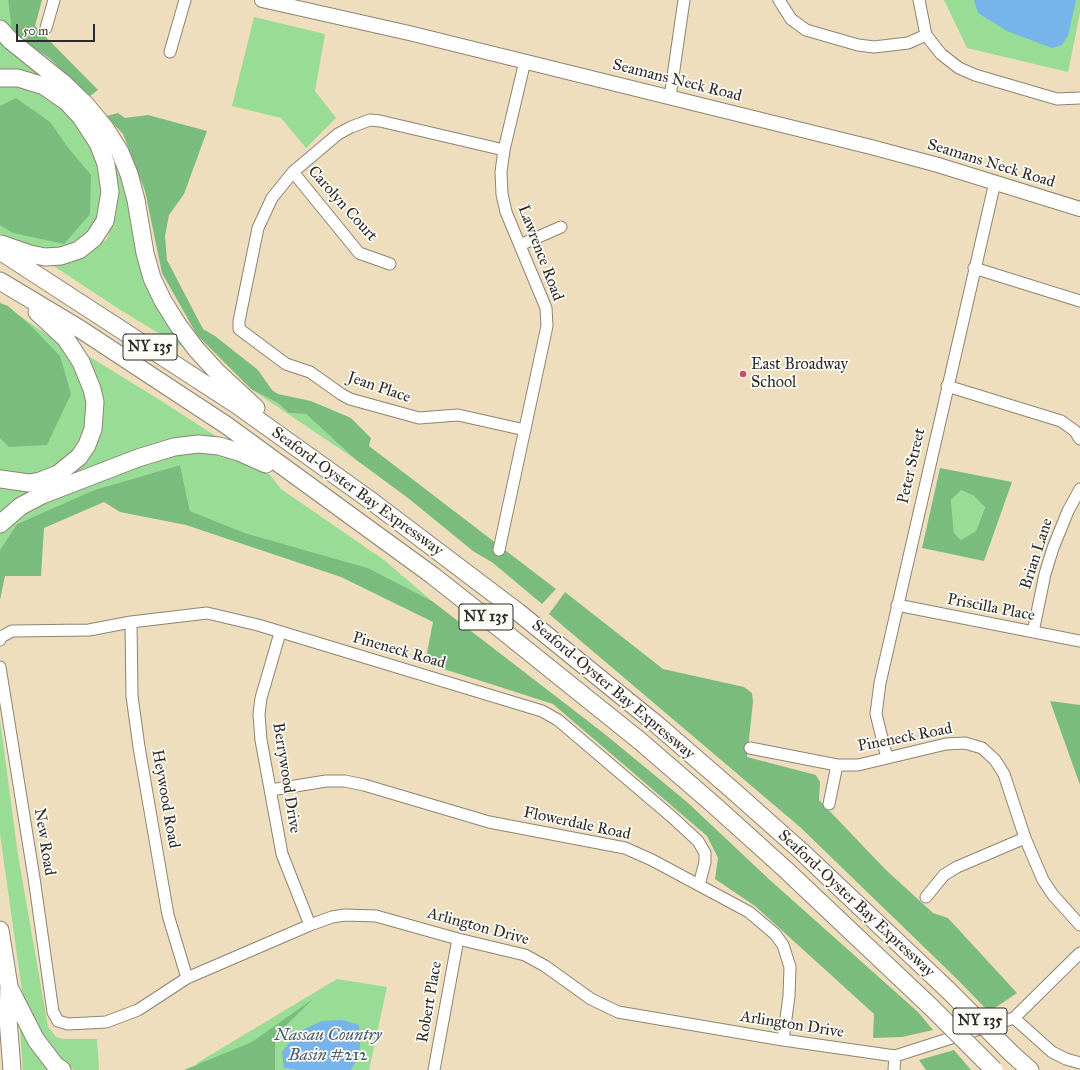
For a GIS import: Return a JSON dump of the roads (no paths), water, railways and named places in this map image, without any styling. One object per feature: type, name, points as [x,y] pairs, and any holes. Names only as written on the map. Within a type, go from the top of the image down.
[{"type":"highway","points":[[0,29],[11,41],[62,82],[86,105],[105,128],[120,152],[129,174],[136,200],[152,278],[163,301],[178,325],[212,366],[297,447]]},
{"type":"highway","points":[[0,78],[18,78],[44,86],[67,102],[81,117],[98,143],[106,164],[110,192],[105,221],[94,238],[78,250],[61,256],[45,257],[30,254],[0,244]]},
{"type":"highway","name":"Seaford-Oyster Bay Expressway","points":[[0,252],[180,367],[297,447],[446,556],[655,723],[801,851],[948,990],[1029,1070]]},
{"type":"highway","points":[[0,281],[56,328],[75,350],[92,389],[95,411],[93,429],[87,445],[79,457],[65,470],[49,478],[29,483],[0,479]]},
{"type":"highway","name":"Seaford-Oyster Bay Expressway","points":[[0,281],[67,321],[226,425],[432,575],[640,742],[785,869],[931,1007],[994,1070]]},
{"type":"highway","points":[[0,524],[22,506],[42,496],[153,453],[186,445],[209,445],[228,448],[247,455],[301,481]]},
{"type":"highway","points":[[0,930],[9,986],[8,1019],[12,1070]]},
{"type":"highway","points":[[9,986],[36,1040],[55,1065],[62,1070]]},
{"type":"main road","name":"Seamans Neck Road","points":[[268,1],[670,97],[871,147],[995,182],[1080,209]]},
{"type":"street","points":[[46,28],[54,0]]},
{"type":"street","points":[[170,52],[185,0]]},
{"type":"street","points":[[670,97],[684,0]]},
{"type":"street","points":[[779,0],[791,19],[806,30],[858,45],[874,47],[908,44],[926,35]]},
{"type":"street","points":[[919,0],[926,35],[941,54],[959,68],[975,75],[1057,99],[1080,98]]},
{"type":"street","name":"Lawrence Road","points":[[499,550],[547,326],[546,308],[506,212],[502,194],[501,172],[504,150],[525,62]]},
{"type":"street","points":[[293,172],[338,134],[351,126],[370,120],[407,126],[504,150]]},
{"type":"street","name":"Carolyn Court","points":[[293,172],[359,253],[390,264]]},
{"type":"street","name":"Jean Place","points":[[293,172],[272,198],[258,228],[239,321],[240,329],[286,364],[310,372],[350,399],[419,418],[458,415],[525,430]]},
{"type":"street","name":"Peter Street","points":[[887,758],[879,730],[876,704],[897,605],[995,182]]},
{"type":"street","points":[[520,245],[561,227]]},
{"type":"street","points":[[974,268],[1080,300]]},
{"type":"street","points":[[947,386],[1061,421],[1075,431],[1080,439]]},
{"type":"street","name":"Brian Lane","points":[[1033,632],[1045,574],[1053,548],[1068,511],[1080,489]]},
{"type":"street","name":"Priscilla Place","points":[[897,605],[1080,641]]},
{"type":"street","name":"Pineneck Road","points":[[1,639],[12,631],[89,630],[131,622],[207,614],[258,625],[280,633],[525,705],[542,711],[558,720],[698,841],[704,853],[705,862],[699,885]]},
{"type":"street","name":"Heywood Road","points":[[131,622],[132,696],[139,747],[168,915],[187,978]]},
{"type":"street","name":"Berrywood Drive","points":[[280,633],[261,698],[259,714],[262,740],[282,854],[310,925]]},
{"type":"street","name":"New Road","points":[[0,667],[34,878],[53,1012],[58,1021]]},
{"type":"street","name":"Pineneck Road","points":[[750,748],[837,765],[858,765],[946,744],[965,743],[982,748],[995,760],[1004,774],[1025,838],[1043,880],[1053,895],[1080,925]]},
{"type":"street","points":[[829,804],[837,765]]},
{"type":"street","name":"Flowerdale Road","points":[[271,790],[326,781],[364,785],[490,822],[625,848],[652,860],[761,921],[775,934],[783,945],[790,966],[789,996],[782,1040]]},
{"type":"street","points":[[926,897],[944,875],[957,867],[1025,838]]},
{"type":"street","name":"Arlington Drive","points":[[58,1021],[68,1024],[106,1022],[138,1010],[187,978],[310,925],[345,915],[376,916],[458,939],[525,955],[545,966],[591,999],[618,1012],[782,1040],[895,1056],[1014,1018],[1080,953]]},
{"type":"street","name":"Robert Place","points":[[434,1070],[458,939]]},
{"type":"street","points":[[1014,1018],[1052,1052],[1066,1059],[1080,1063]]},
{"type":"street","points":[[894,1070],[895,1056]]},
{"type":"water","points":[[974,0],[1076,0],[1068,36],[1062,45],[1052,48],[1007,31],[978,13]]},
{"type":"water","name":"Nassau Country Basin #212","points":[[342,1020],[359,1025],[360,1055],[351,1070],[297,1070],[284,1068],[282,1052],[298,1032],[322,1021]]},
{"type":"place","name":"East Broadway School","points":[[743,374]]}]
